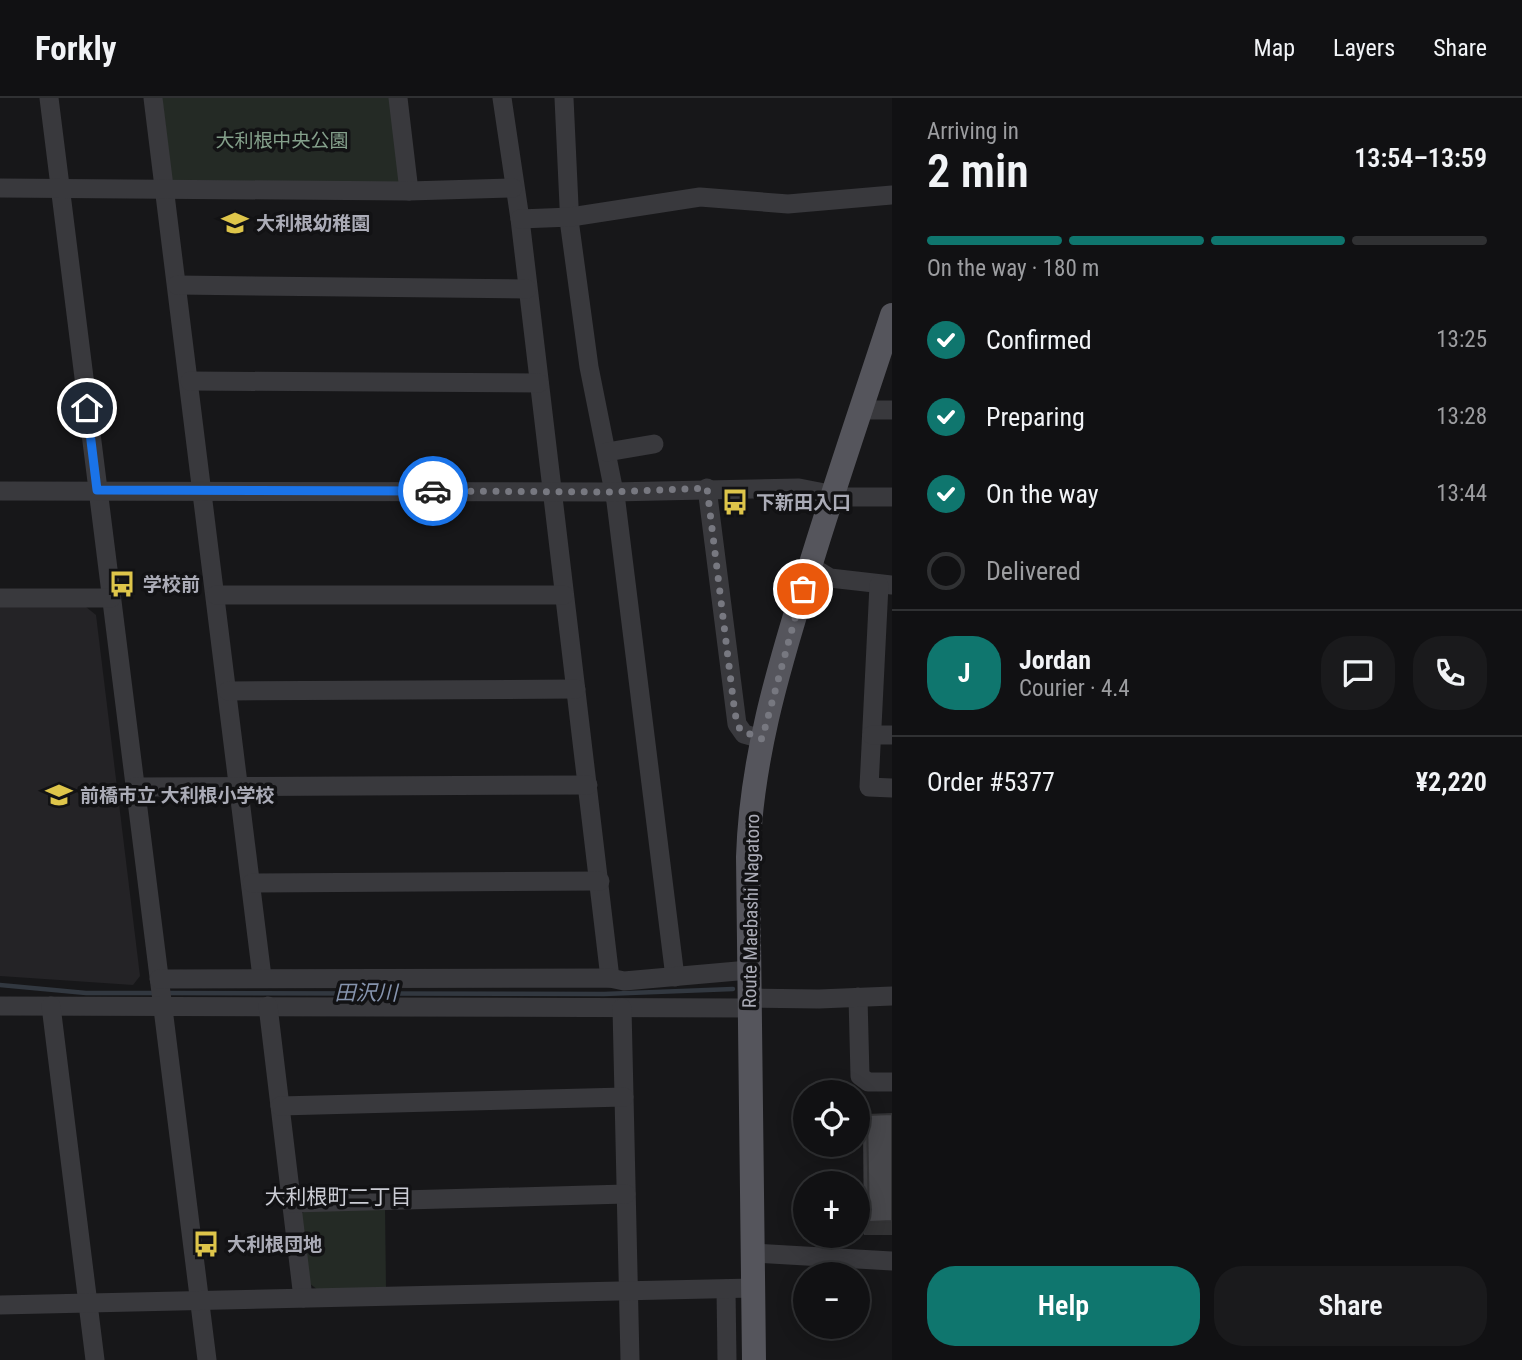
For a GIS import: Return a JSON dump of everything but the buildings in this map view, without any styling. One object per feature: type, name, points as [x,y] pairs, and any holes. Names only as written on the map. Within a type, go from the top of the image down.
[{"type":"main road","name":"Route Maebashi Nagatoro","points":[[754,1360],[749,830],[762,739],[781,659],[892,315]]},
{"type":"street","points":[[49,98],[207,1360]]},
{"type":"street","points":[[153,98],[204,492],[262,977]]},
{"type":"street","points":[[398,98],[409,191]]},
{"type":"street","points":[[502,98],[513,188],[520,219],[610,978]]},
{"type":"street","points":[[564,98],[570,227],[589,367],[613,492],[675,977]]},
{"type":"street","points":[[0,188],[409,191],[513,188]]},
{"type":"street","points":[[520,219],[571,216],[700,197],[788,204],[892,195]]},
{"type":"street","points":[[177,285],[527,289]]},
{"type":"street","points":[[190,381],[540,383]]},
{"type":"street","points":[[861,410],[892,410]]},
{"type":"street","points":[[607,452],[654,444]]},
{"type":"street","points":[[707,488],[737,724],[744,733],[762,739]]},
{"type":"street","points":[[0,491],[613,492],[799,488],[833,494],[892,497]]},
{"type":"street","points":[[810,566],[830,578],[885,585],[869,788],[892,788]]},
{"type":"street","points":[[216,595],[564,595]]},
{"type":"street","points":[[0,598],[111,598]]},
{"type":"street","points":[[228,691],[576,689]]},
{"type":"street","points":[[872,735],[892,735]]},
{"type":"street","points":[[135,787],[588,785]]},
{"type":"street","points":[[251,883],[600,881]]},
{"type":"street","points":[[159,979],[610,978],[624,981],[749,970]]},
{"type":"street","points":[[438,1007],[439,978]]},
{"type":"street","points":[[0,1006],[622,1008],[892,996]]},
{"type":"street","points":[[858,997],[860,1076],[867,1082],[892,1082]]},
{"type":"street","points":[[51,1006],[95,1360]]},
{"type":"street","points":[[268,1006],[303,1298]]},
{"type":"street","points":[[622,1008],[630,1360]]},
{"type":"street","points":[[280,1106],[624,1097]]},
{"type":"street","points":[[292,1203],[626,1194]]},
{"type":"street","points":[[753,1253],[892,1261]]},
{"type":"street","points":[[0,1305],[753,1288]]},
{"type":"street","points":[[726,1289],[727,1360]]},
{"type":"shaded area","name":"前橋市立 大利根小学校","points":[[0,607],[86,607],[96,615],[140,976],[133,985],[0,976]]},
{"type":"green space","name":"大利根中央公園","points":[[162,98],[392,98],[402,183],[172,182]]},
{"type":"green space","points":[[385,1207],[386,1288],[318,1290],[309,1283],[301,1214],[308,1209]]},
{"type":"waterway","name":"田沢川","points":[[0,985],[86,993],[156,993]]},
{"type":"waterway","name":"田沢川","points":[[165,993],[604,994],[733,989]]},
{"type":"way so far","points":[[433,491],[613,492],[707,488],[737,724],[744,733],[762,739],[776,677],[803,589]]},
{"type":"place","name":"大利根幼稚園","points":[[235,223]]},
{"type":"place","name":"下新田入口","points":[[735,502]]},
{"type":"place","name":"学校前","points":[[122,584]]},
{"type":"place","name":"前橋市立 大利根小学校","points":[[59,795]]},
{"type":"place","name":"大利根団地","points":[[206,1244]]},
{"type":"district","name":"大利根町二丁目","points":[[338,1197]]},
{"type":"route","points":[[87,408],[97,490],[433,491]]}]
